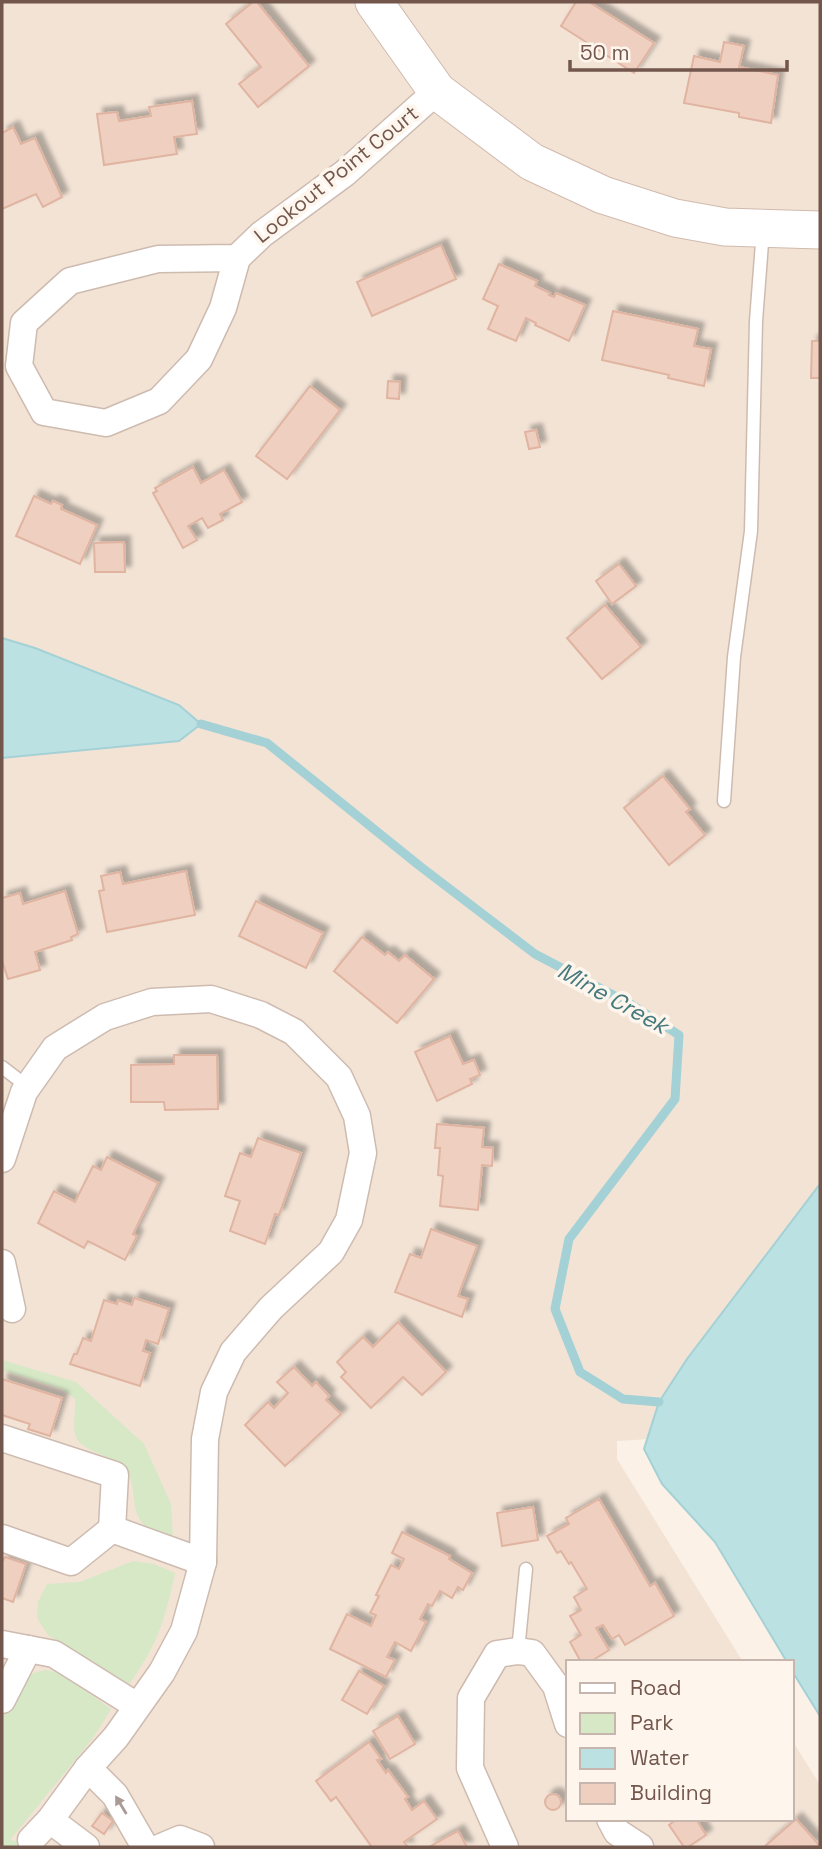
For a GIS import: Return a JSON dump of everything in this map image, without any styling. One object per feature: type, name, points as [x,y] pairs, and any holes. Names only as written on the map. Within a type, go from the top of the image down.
[{"type":"street","points":[[374,2],[437,91],[532,162],[603,195],[675,218],[726,227],[820,230]]},
{"type":"street","name":"Lookout Point Court","points":[[237,258],[158,260],[70,281],[24,323],[19,366],[44,412],[106,423],[159,401],[199,359],[223,308],[237,258],[262,234],[345,173],[437,91]]},
{"type":"street","points":[[2,1159],[28,1087],[55,1048],[105,1017],[152,1002],[211,999],[261,1016],[294,1032],[339,1077],[357,1116],[363,1153],[349,1220],[331,1252],[271,1308],[233,1352],[214,1392],[205,1439],[203,1562],[184,1631],[162,1672],[116,1737],[31,1840]]},
{"type":"street","points":[[2,1270],[12,1309]]},
{"type":"street","points":[[2,1438],[115,1475],[112,1529],[71,1562],[2,1538]]},
{"type":"street","points":[[112,1529],[203,1562]]},
{"type":"street","points":[[2,1644],[54,1654],[137,1706]]},
{"type":"street","points":[[2,1700],[29,1649]]},
{"type":"street","points":[[505,1847],[470,1768],[471,1698],[497,1654],[518,1651],[533,1653],[556,1686],[566,1718]]},
{"type":"street","points":[[88,1768],[116,1795],[145,1847]]},
{"type":"street","points":[[50,1820],[86,1847]]},
{"type":"street","points":[[611,1821],[617,1832],[640,1847]]},
{"type":"street","points":[[161,1847],[180,1839],[201,1847]]},
{"type":"lane","points":[[724,801],[734,657],[751,531],[756,321],[763,229]]},
{"type":"lane","points":[[2,1067],[28,1087]]},
{"type":"lane","points":[[518,1651],[526,1569]]},
{"type":"shaded area","points":[[2,2],[820,2],[820,1429],[617,1441],[617,1459],[742,1660],[566,1660],[566,1821],[794,1821],[794,1743],[820,1785],[820,1847],[2,1847]]},
{"type":"green space","points":[[2,1360],[76,1382],[144,1444],[171,1504],[173,1539],[148,1529],[140,1520],[131,1482],[122,1467],[80,1443],[74,1429],[75,1399],[62,1389],[2,1370]]},
{"type":"green space","points":[[133,1561],[154,1564],[175,1573],[159,1631],[129,1684],[48,1635],[37,1618],[38,1602],[47,1584],[80,1582]]},
{"type":"green space","points":[[45,1670],[61,1673],[111,1709],[93,1738],[10,1840],[43,1847],[2,1847],[2,1718],[31,1674]]},
{"type":"water","points":[[2,638],[35,648],[179,705],[201,724],[179,741],[2,758]]},
{"type":"water","points":[[820,1184],[820,1716],[794,1674],[794,1660],[786,1660],[715,1542],[662,1484],[644,1449],[659,1402],[687,1359]]},
{"type":"building","points":[[253,2],[257,2],[309,66],[258,107],[239,84],[261,67],[226,24]]},
{"type":"building","points":[[576,2],[589,2],[654,43],[634,73],[561,26]]},
{"type":"building","points":[[724,42],[744,46],[739,67],[778,75],[771,123],[739,117],[739,113],[684,103],[694,56],[720,62]]},
{"type":"building","points":[[192,101],[197,134],[174,137],[177,154],[104,165],[97,114],[117,112],[119,121],[151,116],[149,107]]},
{"type":"building","points":[[13,127],[21,144],[35,138],[62,197],[43,207],[36,194],[2,209],[2,133]]},
{"type":"building","points":[[441,245],[456,279],[372,316],[357,282]]},
{"type":"building","points":[[499,264],[537,281],[535,286],[550,293],[549,295],[554,297],[556,293],[585,305],[569,341],[526,318],[516,341],[488,329],[498,306],[483,299]]},
{"type":"building","points":[[613,311],[698,329],[694,346],[711,349],[704,386],[602,360]]},
{"type":"building","points":[[812,341],[820,341],[820,378],[811,378]]},
{"type":"building","points":[[388,381],[400,382],[399,399],[387,398]]},
{"type":"building","points":[[310,386],[340,410],[287,479],[256,456]]},
{"type":"building","points":[[536,430],[540,447],[529,449],[525,432]]},
{"type":"building","points":[[193,467],[201,483],[224,470],[242,502],[220,514],[223,520],[208,528],[202,518],[188,526],[197,540],[183,548],[153,493],[157,491],[155,488]]},
{"type":"building","points":[[34,496],[51,504],[53,501],[62,505],[61,509],[97,525],[80,564],[16,536]]},
{"type":"building","points":[[124,542],[125,572],[95,572],[94,543]]},
{"type":"building","points":[[619,564],[636,586],[612,604],[596,581]]},
{"type":"building","points":[[605,605],[641,647],[602,679],[567,638]]},
{"type":"building","points":[[663,776],[690,809],[686,812],[705,835],[669,865],[624,808]]},
{"type":"building","points":[[186,871],[195,915],[107,932],[99,891],[104,890],[101,876],[120,872],[123,884]]},
{"type":"building","points":[[65,891],[78,934],[71,937],[72,940],[35,952],[40,970],[8,979],[2,961],[2,898],[20,893],[23,904]]},
{"type":"building","points":[[256,901],[323,933],[306,968],[239,936]]},
{"type":"building","points":[[362,937],[385,955],[388,952],[399,961],[405,955],[434,979],[397,1023],[334,971]]},
{"type":"building","points":[[450,1036],[463,1064],[474,1060],[480,1075],[470,1079],[472,1084],[437,1101],[415,1052]]},
{"type":"building","points":[[174,1055],[217,1055],[218,1109],[165,1110],[164,1102],[131,1102],[131,1065],[174,1064]]},
{"type":"building","points":[[437,1124],[484,1128],[482,1147],[493,1148],[492,1166],[482,1165],[478,1210],[440,1206],[443,1176],[438,1175],[440,1148],[435,1148]]},
{"type":"building","points":[[258,1138],[301,1153],[279,1215],[275,1214],[265,1244],[230,1231],[240,1201],[225,1196],[240,1153],[251,1157]]},
{"type":"building","points":[[107,1157],[158,1183],[133,1234],[137,1236],[125,1260],[88,1241],[84,1248],[38,1223],[54,1191],[75,1202],[93,1166],[101,1170]]},
{"type":"building","points":[[431,1229],[477,1246],[458,1296],[468,1299],[462,1317],[395,1292],[410,1254],[421,1258]]},
{"type":"building","points":[[134,1298],[169,1309],[158,1344],[146,1340],[143,1351],[150,1353],[140,1386],[70,1364],[83,1338],[91,1341],[104,1300],[117,1304],[118,1300],[132,1305]]},
{"type":"building","points":[[398,1322],[446,1372],[422,1395],[403,1377],[371,1408],[341,1377],[346,1372],[337,1362],[363,1337],[373,1347]]},
{"type":"building","points":[[294,1367],[312,1386],[316,1382],[329,1396],[326,1400],[341,1414],[285,1466],[245,1425],[268,1402],[274,1408],[288,1393],[277,1382]]},
{"type":"building","points":[[2,1379],[62,1398],[50,1436],[28,1429],[30,1424],[2,1415]]},
{"type":"building","points":[[599,1499],[650,1586],[655,1583],[674,1616],[625,1645],[619,1635],[612,1639],[603,1625],[596,1628],[609,1650],[593,1660],[580,1660],[570,1642],[581,1635],[570,1616],[581,1610],[574,1597],[587,1589],[571,1562],[569,1564],[561,1551],[557,1553],[547,1536],[569,1524],[566,1518]]},
{"type":"building","points":[[533,1507],[538,1540],[502,1546],[497,1513]]},
{"type":"building","points":[[402,1532],[450,1556],[449,1559],[472,1573],[463,1590],[458,1587],[452,1598],[440,1591],[432,1606],[428,1604],[420,1619],[426,1622],[411,1651],[395,1642],[387,1657],[395,1660],[386,1677],[330,1649],[347,1614],[371,1626],[376,1615],[370,1613],[379,1596],[376,1595],[391,1565],[399,1569],[404,1559],[392,1553]]},
{"type":"building","points":[[5,1557],[26,1564],[13,1602],[2,1598],[2,1562]]},
{"type":"building","points":[[359,1671],[384,1686],[367,1714],[342,1700]]},
{"type":"building","points":[[398,1716],[415,1744],[390,1759],[373,1731]]},
{"type":"building","points":[[369,1742],[381,1759],[377,1760],[386,1773],[388,1770],[408,1797],[405,1799],[412,1810],[424,1801],[437,1819],[404,1842],[408,1847],[369,1847],[371,1846],[336,1797],[331,1801],[316,1781]]},
{"type":"building","points":[[553,1794],[561,1802],[553,1810],[545,1802]]},
{"type":"building","points":[[102,1813],[113,1821],[104,1834],[92,1826]]},
{"type":"building","points":[[796,1819],[820,1846],[764,1847],[794,1821]]},
{"type":"building","points":[[674,1821],[697,1821],[706,1835],[684,1847],[669,1825]]},
{"type":"building","points":[[458,1831],[467,1847],[429,1847],[445,1838]]},
{"type":"waterway","name":"Mine Creek","points":[[201,724],[267,743],[421,867],[535,954],[632,1005],[679,1035],[675,1099],[569,1239],[555,1309],[580,1372],[623,1399],[659,1402]]}]
